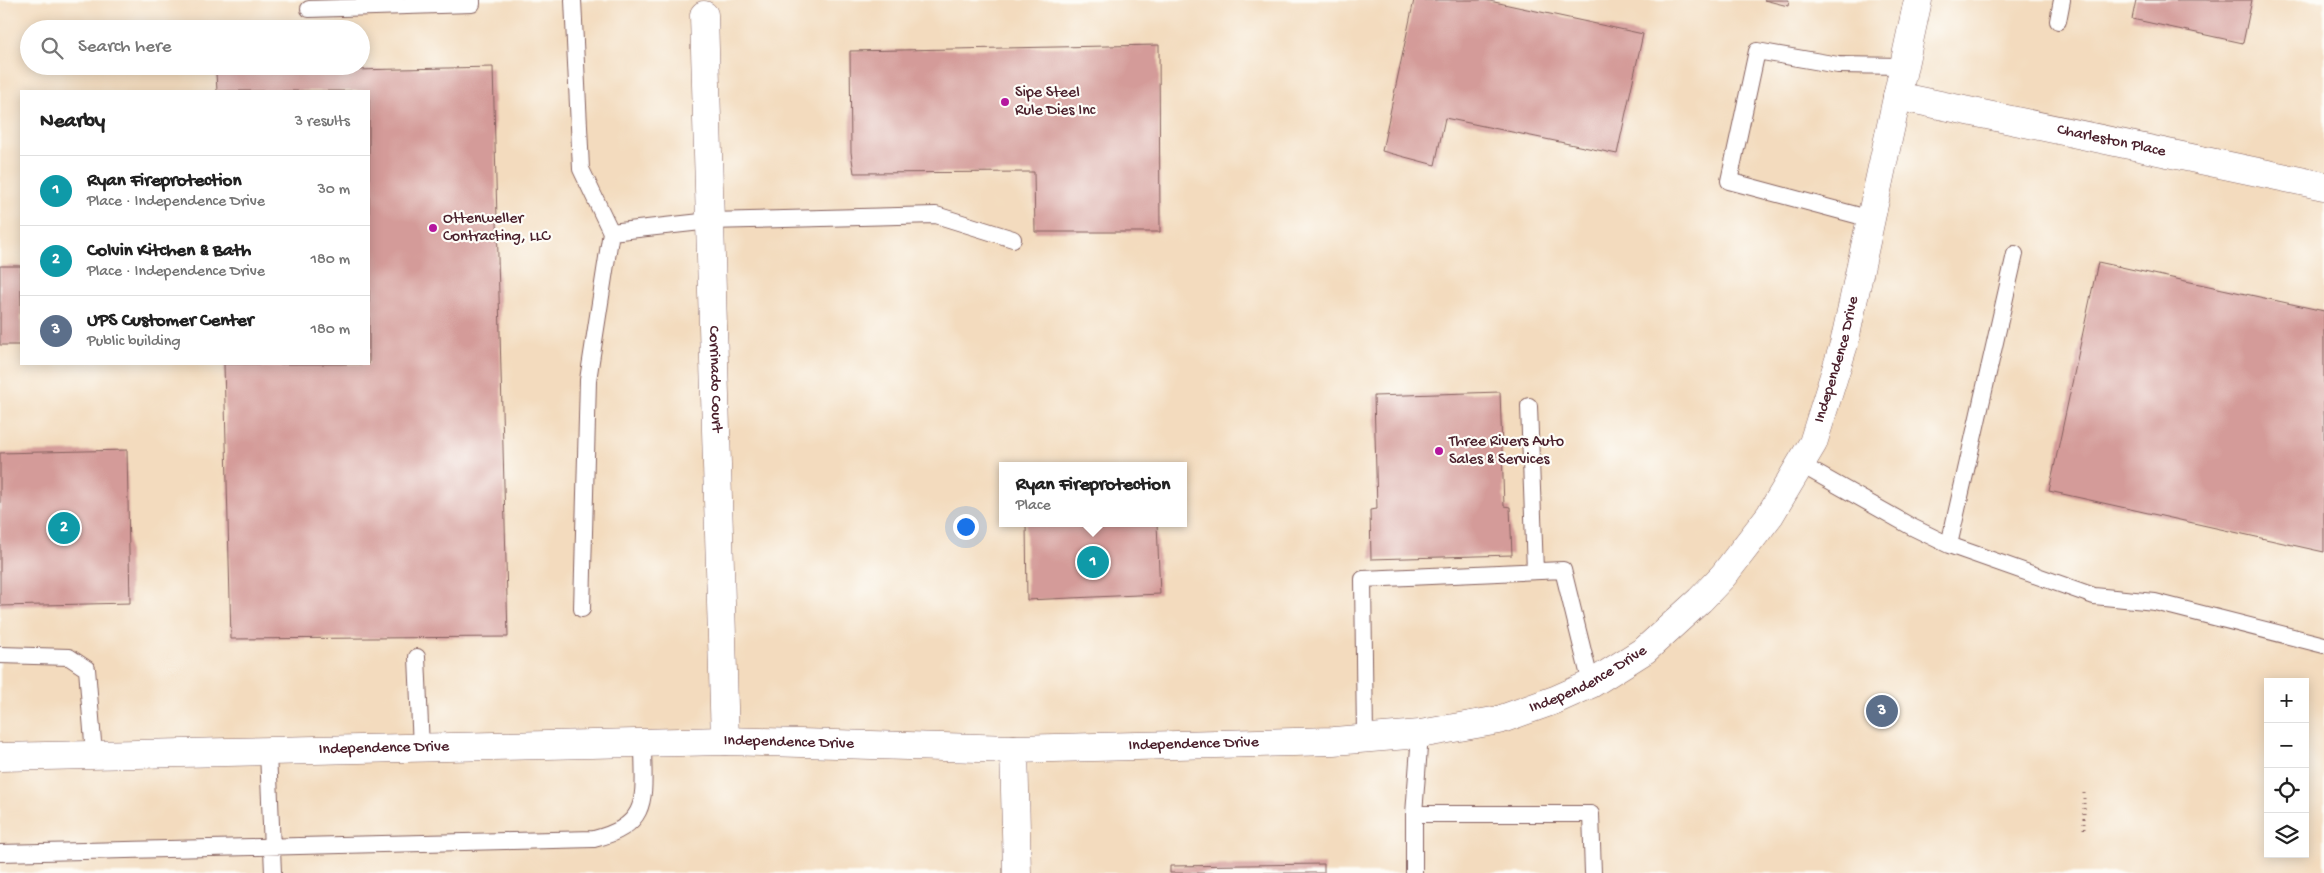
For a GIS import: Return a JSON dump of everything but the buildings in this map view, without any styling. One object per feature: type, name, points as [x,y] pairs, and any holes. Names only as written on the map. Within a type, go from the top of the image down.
[{"type":"street","name":"Independence Drive","points":[[0,757],[726,741],[1014,749],[1334,741],[1420,734],[1499,720],[1555,700],[1591,684],[1645,650],[1706,594],[1723,576],[1770,515],[1813,443],[1844,344],[1918,0]]},
{"type":"street","name":"Corrinado Court","points":[[707,8],[710,220],[726,741]]},
{"type":"street","name":"Charleston Place","points":[[1897,96],[2324,186]]},
{"type":"street","points":[[1014,749],[1017,873]]},
{"type":"lane","points":[[309,9],[472,4],[472,0]]},
{"type":"lane","points":[[574,0],[581,169],[611,232],[588,380],[582,609]]},
{"type":"lane","points":[[2058,21],[2062,0]]},
{"type":"lane","points":[[1871,219],[1729,181],[1758,51],[1838,65],[1903,66]]},
{"type":"lane","points":[[611,232],[710,220],[936,215],[1013,239]]},
{"type":"lane","points":[[1949,545],[2015,254]]},
{"type":"lane","points":[[1529,406],[1535,571]]},
{"type":"lane","points":[[1800,464],[1912,527],[1949,545],[2094,596],[2155,602],[2324,645]]},
{"type":"lane","points":[[1365,738],[1363,580],[1563,570],[1591,684]]},
{"type":"lane","points":[[0,655],[69,657],[87,669],[94,754]]},
{"type":"lane","points":[[417,657],[421,748]]},
{"type":"lane","points":[[1414,873],[1414,814],[1420,734]]},
{"type":"lane","points":[[0,853],[594,839],[610,835],[628,826],[637,815],[643,796],[643,743]]},
{"type":"lane","points":[[268,752],[273,873]]},
{"type":"lane","points":[[1414,814],[1591,814],[1593,873]]},
{"type":"path","points":[[2084,793],[2084,830]]},
{"type":"place","name":"Sipe Steel Rule Dies Inc","points":[[1005,102]]},
{"type":"place","name":"Ottenweller Contracting, LLC","points":[[433,228]]},
{"type":"place","name":"Three Rivers Auto Sales & Services","points":[[1439,451]]},
{"type":"place","name":"Colvin Kitchen & Bath","points":[[64,528]]},
{"type":"place","name":"Ryan Fireprotection","points":[[1093,562]]},
{"type":"place","name":"UPS Customer Center","points":[[1882,711]]}]
